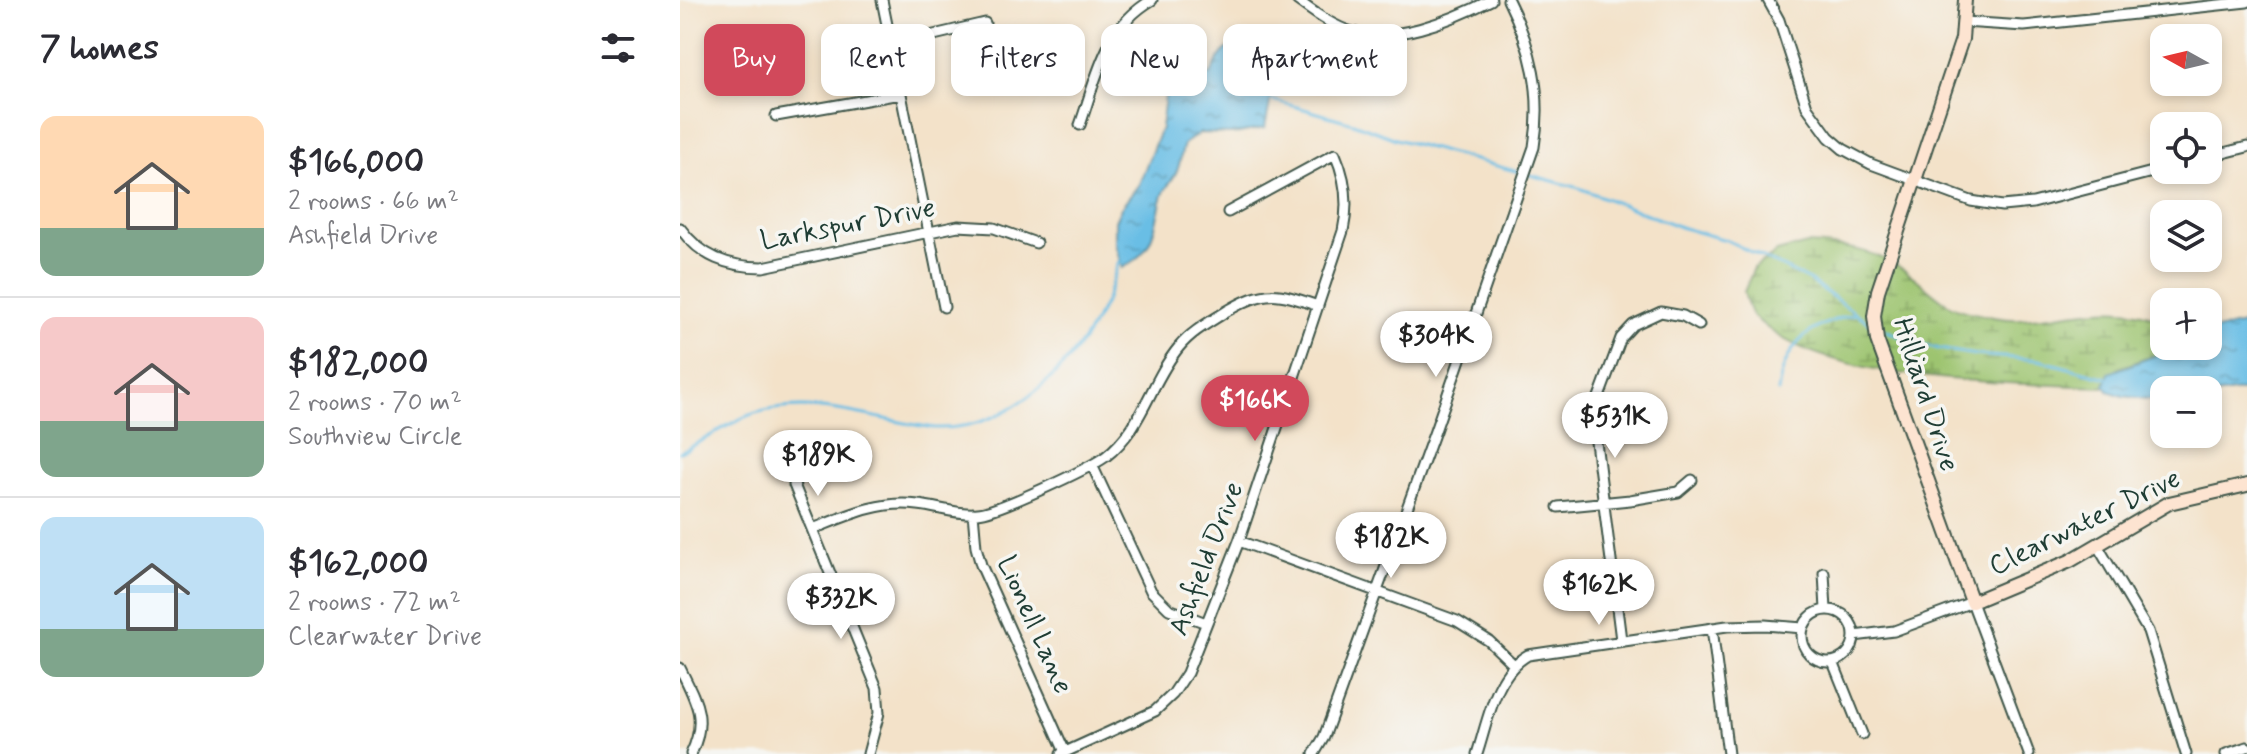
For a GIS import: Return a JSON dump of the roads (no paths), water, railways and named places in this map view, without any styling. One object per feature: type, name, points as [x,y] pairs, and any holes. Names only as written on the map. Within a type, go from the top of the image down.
[{"type":"street","points":[[882,0],[887,24]]},
{"type":"street","points":[[1080,125],[1103,53],[1123,23],[1152,0]]},
{"type":"street","points":[[1297,0],[1343,29],[1380,35],[1446,20],[1491,0]]},
{"type":"street","points":[[1314,754],[1324,737],[1534,147],[1538,109],[1535,71],[1520,23],[1508,0]]},
{"type":"street","points":[[1768,0],[1779,20],[1799,90],[1817,123],[1829,137],[1854,156],[1916,182],[1984,203],[2021,205],[2150,173]]},
{"type":"street","name":"Hilliard Drive","points":[[1965,0],[1962,39],[1878,291],[1874,328],[2029,754]]},
{"type":"street","points":[[1963,22],[2024,26],[2247,2]]},
{"type":"street","points":[[935,35],[985,23]]},
{"type":"street","points":[[776,116],[889,96]]},
{"type":"street","points":[[900,96],[944,307]]},
{"type":"street","points":[[2222,153],[2247,147]]},
{"type":"street","name":"Ashfield Drive","points":[[1063,753],[1145,717],[1165,703],[1187,673],[1239,541],[1343,231],[1346,212],[1344,181],[1335,154],[1228,212]]},
{"type":"street","name":"Larkspur Drive","points":[[680,228],[698,250],[739,267],[763,267],[958,226],[994,228],[1036,243]]},
{"type":"street","points":[[813,529],[884,504],[915,504],[973,513],[1003,506],[1092,465],[1118,446],[1130,432],[1172,357],[1197,330],[1249,298],[1267,293],[1291,295],[1318,306]]},
{"type":"street","points":[[1621,640],[1595,434],[1599,397],[1621,338],[1633,325],[1661,312],[1683,316],[1699,325]]},
{"type":"street","points":[[1092,465],[1151,591],[1169,609],[1206,623]]},
{"type":"street","points":[[797,470],[794,485],[877,688],[879,713],[868,754]]},
{"type":"street","points":[[1558,507],[1678,492],[1692,480]]},
{"type":"street","name":"Clearwater Drive","points":[[1854,636],[1894,631],[2041,575],[2169,503],[2246,488]]},
{"type":"street","name":"Lionell Lane","points":[[973,513],[981,565],[1063,753]]},
{"type":"street","points":[[1239,541],[1474,630],[1514,665]]},
{"type":"street","points":[[2097,545],[2148,631],[2186,754]]},
{"type":"street","points":[[1824,573],[1826,610]]},
{"type":"street","points":[[1826,610],[1843,615],[1851,624],[1854,636],[1848,653],[1833,662],[1824,662],[1808,654],[1803,646],[1803,628],[1811,616],[1826,610]]},
{"type":"street","points":[[1477,754],[1503,679],[1514,665],[1534,653],[1712,628],[1765,625],[1803,628]]},
{"type":"street","points":[[1712,628],[1728,754]]},
{"type":"street","points":[[1833,662],[1862,734]]},
{"type":"street","points":[[680,668],[700,717],[700,729],[691,754]]},
{"type":"street","points":[[2226,754],[2247,747]]},
{"type":"water","points":[[1223,53],[1223,96],[1271,96],[1265,128],[1234,134],[1200,133],[1184,144],[1177,172],[1163,195],[1148,246],[1122,268],[1115,244],[1115,221],[1139,184],[1161,128],[1165,96],[1207,96],[1207,74],[1211,75]]},
{"type":"water","points":[[2247,323],[2247,390],[2222,394],[2222,376],[2150,376],[2150,399],[2108,391],[2105,385],[2109,373],[2150,357],[2150,360],[2222,360],[2222,329]]},
{"type":"waterway","points":[[1269,99],[1396,139],[1579,188],[1683,228],[1726,240],[1809,280],[1871,324]]},
{"type":"waterway","points":[[680,452],[744,417],[775,409],[821,408],[935,428],[963,426],[989,419],[1014,406],[1058,371],[1092,326],[1105,302],[1119,261]]},
{"type":"waterway","points":[[1778,392],[1786,361],[1802,339],[1824,324],[1855,314]]},
{"type":"waterway","points":[[1878,327],[1939,349],[2039,360],[2107,378]]}]
